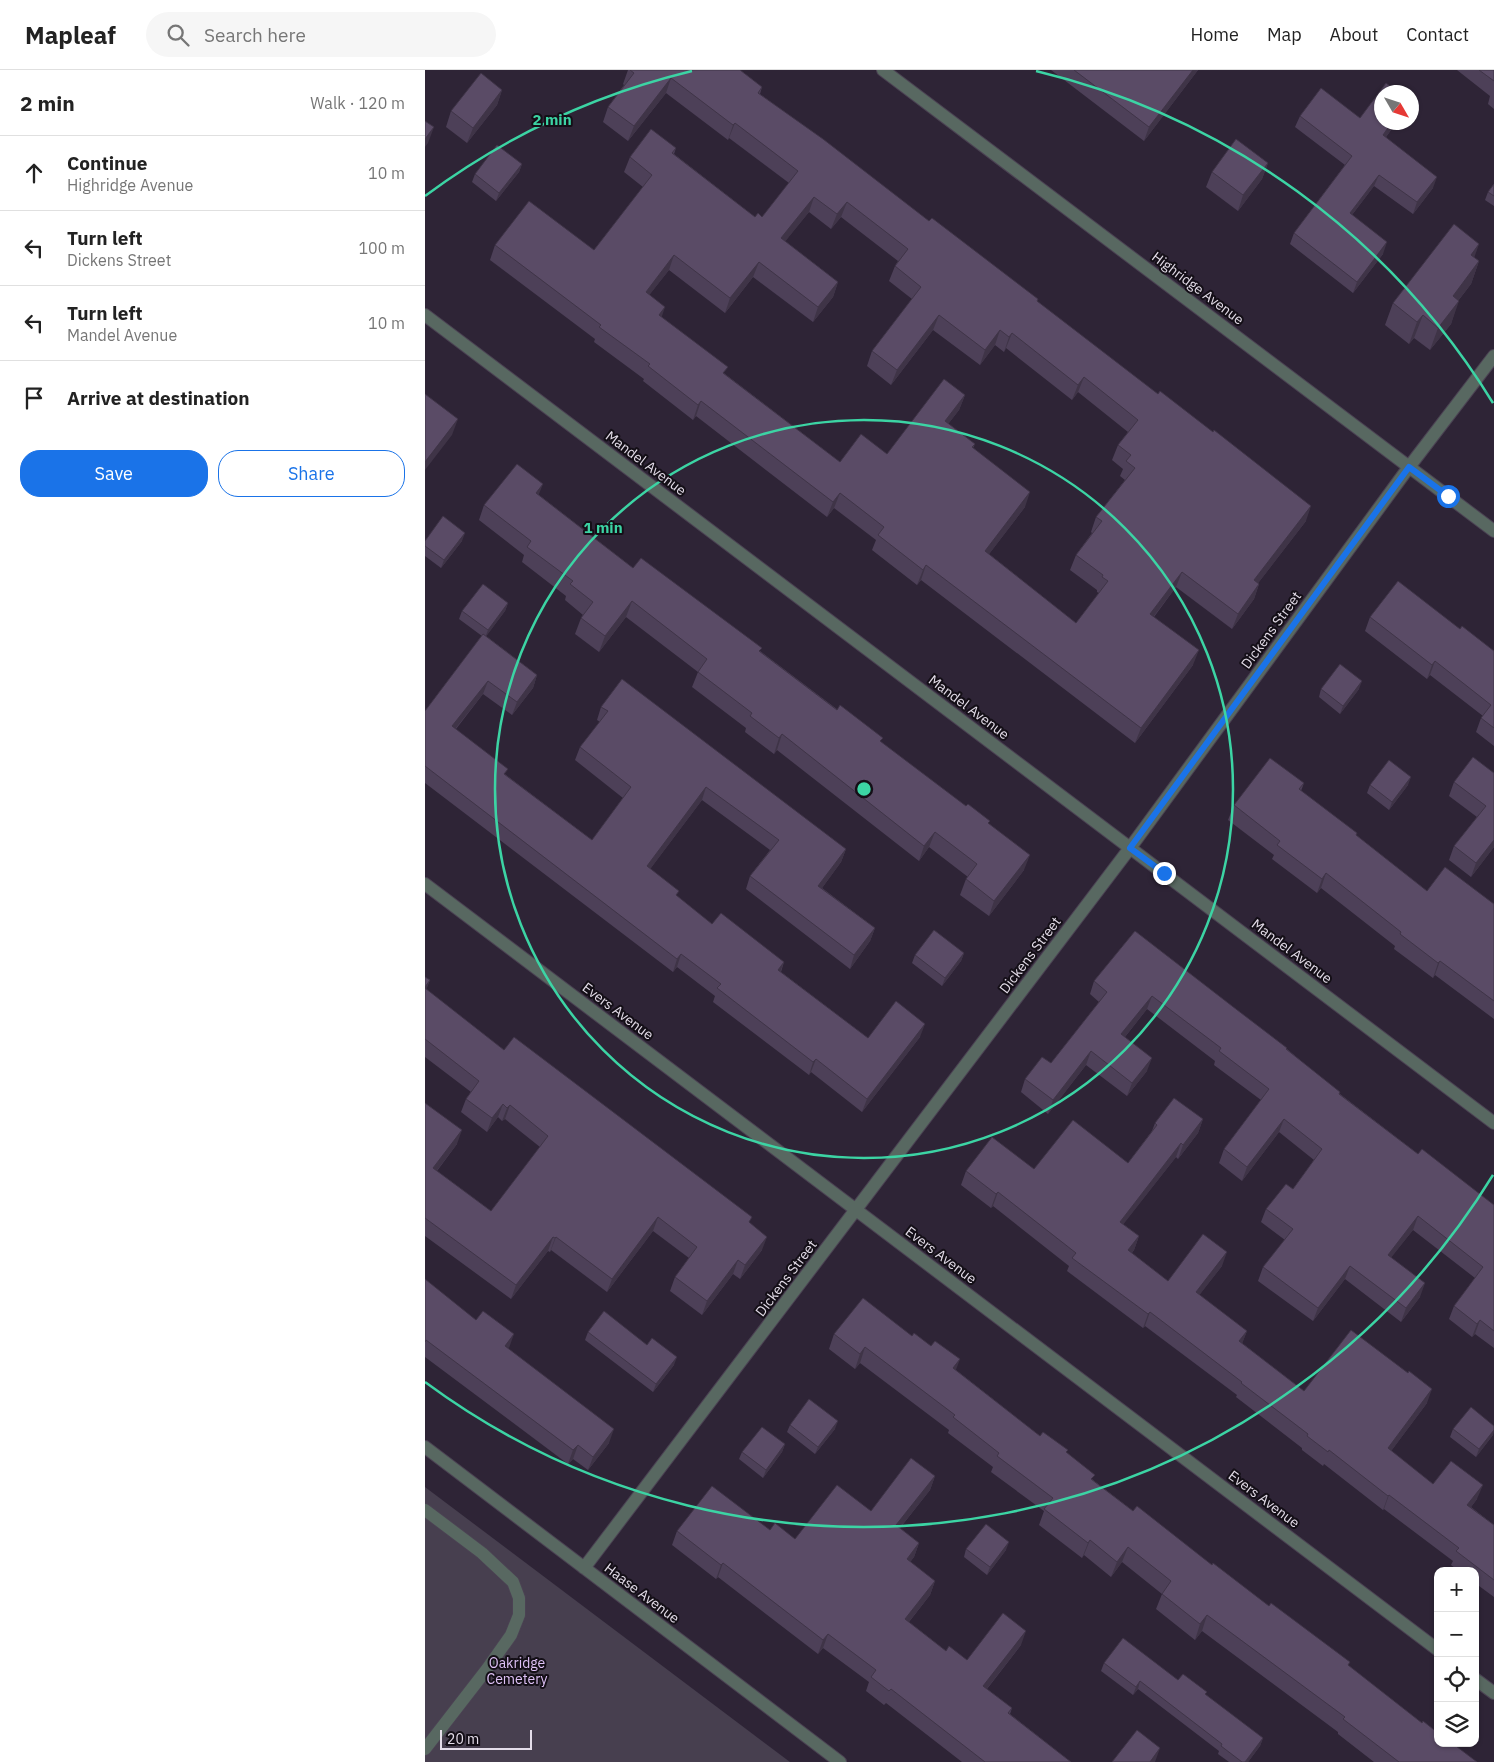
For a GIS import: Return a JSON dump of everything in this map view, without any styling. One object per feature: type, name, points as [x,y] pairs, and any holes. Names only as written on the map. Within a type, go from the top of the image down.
[{"type":"street","name":"Highridge Avenue","points":[[883,70],[1494,531]]},
{"type":"street","name":"Mandel Avenue","points":[[425,315],[1494,1123]]},
{"type":"street","name":"Dickens Street","points":[[584,1568],[1130,848],[1409,467],[1494,356]]},
{"type":"street","name":"Evers Avenue","points":[[425,884],[1434,1647]]},
{"type":"street","name":"Haase Avenue","points":[[425,1447],[840,1762]]},
{"type":"street","points":[[425,1510],[483,1553],[513,1582],[519,1598],[519,1616],[511,1634],[487,1669],[425,1749]]},
{"type":"street","points":[[1479,1682],[1494,1693]]},
{"type":"green space","name":"Oakridge Cemetery","points":[[425,1487],[790,1762],[425,1762]]},
{"type":"building","points":[[630,70],[740,70],[762,87],[758,93],[823,139],[929,221],[932,218],[1158,394],[1160,391],[1213,432],[1214,430],[1311,506],[1254,580],[1259,584],[1238,614],[1182,572],[1150,614],[1199,650],[1141,728],[926,565],[923,570],[878,535],[884,527],[840,493],[833,502],[701,401],[698,405],[648,366],[650,364],[599,327],[601,325],[495,245],[529,201],[594,250],[652,175],[630,157],[651,129],[676,148],[672,153],[755,217],[758,213],[762,217],[798,171],[735,123],[733,125],[671,78],[634,126],[608,107],[634,73]],"holes":[[[814,197],[837,214],[847,202],[908,249],[895,266],[921,287],[872,351],[897,370],[939,315],[985,350],[1000,330],[1009,337],[1012,333],[1078,385],[1084,377],[1138,420],[1118,445],[1131,455],[1126,461],[1135,468],[1096,517],[1102,521],[1076,555],[1103,575],[1102,577],[1108,581],[1076,623],[985,551],[1030,492],[972,447],[975,444],[945,421],[965,395],[944,379],[887,454],[861,434],[840,462],[723,373],[728,367],[659,315],[665,307],[646,292],[674,255],[730,298],[759,262],[818,307],[838,282],[781,238]]]},
{"type":"building","points":[[1074,70],[1193,70],[1149,127]]},
{"type":"building","points":[[1479,70],[1494,70],[1494,81]]},
{"type":"building","points":[[481,73],[502,90],[473,128],[451,111]]},
{"type":"building","points":[[1321,88],[1360,118],[1374,99],[1374,130],[1386,130],[1383,135],[1437,177],[1417,202],[1379,175],[1350,213],[1387,242],[1357,282],[1294,233],[1352,156],[1300,116]]},
{"type":"building","points":[[425,121],[434,127],[425,139]]},
{"type":"building","points":[[1236,139],[1268,163],[1243,195],[1212,172]]},
{"type":"building","points":[[497,145],[522,164],[499,193],[475,174]]},
{"type":"building","points":[[1494,184],[1494,196],[1488,192]]},
{"type":"building","points":[[1454,224],[1479,244],[1471,255],[1479,261],[1453,296],[1459,301],[1438,328],[1423,315],[1417,322],[1393,303]]},
{"type":"building","points":[[425,394],[458,419],[425,462]]},
{"type":"building","points":[[517,464],[543,484],[536,493],[633,568],[641,558],[762,648],[759,651],[837,710],[840,705],[883,738],[880,741],[966,806],[968,804],[990,821],[988,823],[1030,855],[994,901],[966,879],[977,864],[935,832],[924,846],[782,734],[779,738],[750,716],[752,713],[698,672],[707,659],[632,601],[605,636],[581,618],[593,602],[570,584],[573,581],[527,547],[531,541],[484,505]]},
{"type":"building","points":[[443,516],[465,533],[444,560],[425,546],[425,541]]},
{"type":"building","points":[[1398,581],[1460,629],[1462,626],[1494,651],[1494,728],[1481,718],[1491,705],[1435,661],[1432,665],[1370,617]]},
{"type":"building","points":[[483,584],[508,603],[488,630],[462,611]]},
{"type":"building","points":[[483,634],[537,675],[517,702],[488,681],[452,726],[508,769],[504,774],[592,840],[631,787],[580,747],[608,711],[601,707],[622,679],[846,849],[818,886],[875,928],[854,955],[750,876],[779,840],[706,787],[647,866],[679,891],[676,895],[712,924],[721,913],[784,962],[778,970],[868,1038],[896,1001],[925,1024],[867,1099],[816,1059],[813,1062],[717,988],[721,984],[681,954],[677,959],[425,766],[425,711]]},
{"type":"building","points":[[1340,664],[1362,681],[1343,706],[1321,689]]},
{"type":"building","points":[[1473,757],[1494,773],[1494,840],[1476,863],[1454,846],[1486,806],[1454,782]]},
{"type":"building","points":[[1270,758],[1304,783],[1299,789],[1357,833],[1356,835],[1427,891],[1445,867],[1494,904],[1494,1001],[1440,961],[1438,963],[1326,873],[1322,879],[1277,845],[1280,841],[1234,805]]},
{"type":"building","points":[[1389,760],[1411,777],[1392,802],[1370,785]]},
{"type":"building","points":[[934,930],[964,953],[945,978],[915,955]]},
{"type":"building","points":[[1135,931],[1287,1048],[1340,1092],[1339,1094],[1418,1154],[1422,1149],[1494,1205],[1494,1331],[1480,1320],[1477,1324],[1454,1306],[1483,1267],[1418,1216],[1388,1255],[1425,1283],[1406,1308],[1350,1266],[1318,1308],[1263,1267],[1293,1229],[1266,1209],[1286,1184],[1293,1189],[1322,1149],[1284,1119],[1247,1167],[1224,1149],[1269,1089],[1219,1051],[1221,1048],[1152,996],[1121,1034],[1152,1058],[1132,1083],[1091,1051],[1053,1100],[1025,1079],[1042,1057],[1051,1063],[1107,992],[1094,981]]},
{"type":"building","points":[[425,977],[430,980],[425,987]]},
{"type":"building","points":[[425,988],[504,1050],[514,1037],[752,1217],[749,1222],[767,1237],[745,1265],[738,1260],[707,1301],[675,1277],[697,1247],[658,1217],[612,1279],[556,1237],[553,1237],[516,1285],[425,1218],[425,1103],[462,1130],[433,1168],[491,1211],[548,1136],[510,1105],[507,1108],[503,1104],[492,1118],[466,1099],[479,1081],[425,1039]]},
{"type":"building","points":[[1174,1098],[1203,1119],[1183,1145],[1181,1143],[1120,1222],[1139,1236],[1128,1250],[1168,1281],[1203,1234],[1227,1252],[1196,1292],[1247,1331],[1239,1341],[1304,1391],[1351,1330],[1432,1389],[1388,1448],[1433,1484],[1451,1461],[1483,1485],[1467,1505],[1494,1525],[1494,1580],[1456,1551],[1459,1548],[1329,1450],[1328,1452],[1307,1436],[1308,1434],[1242,1382],[1150,1312],[1148,1314],[1072,1258],[1076,1253],[998,1192],[996,1194],[966,1171],[992,1137],[1034,1169],[1073,1120],[1128,1163],[1157,1125],[1155,1123]]},
{"type":"building","points":[[425,1279],[476,1320],[483,1311],[514,1334],[505,1346],[614,1429],[593,1457],[578,1445],[573,1450],[426,1340],[425,1342]]},
{"type":"building","points":[[863,1298],[912,1336],[914,1333],[931,1346],[935,1341],[960,1359],[953,1368],[1040,1436],[1043,1432],[1068,1450],[1066,1452],[1095,1475],[1091,1479],[1133,1511],[1137,1506],[1212,1565],[1213,1563],[1269,1606],[1271,1603],[1350,1662],[1348,1665],[1422,1723],[1423,1721],[1434,1730],[1434,1747],[1457,1747],[1477,1762],[1399,1762],[1343,1719],[1345,1717],[1207,1615],[1200,1624],[1162,1594],[1171,1581],[1128,1547],[1117,1562],[1090,1540],[1088,1543],[1044,1509],[1053,1498],[997,1456],[999,1453],[953,1417],[955,1415],[865,1347],[860,1354],[834,1334]]},
{"type":"building","points":[[604,1311],[647,1345],[652,1338],[677,1357],[656,1384],[588,1332]]},
{"type":"building","points":[[809,1399],[838,1421],[818,1447],[790,1425]]},
{"type":"building","points":[[1471,1407],[1494,1426],[1494,1430],[1479,1449],[1453,1429]]},
{"type":"building","points":[[762,1427],[785,1444],[766,1470],[742,1452]]},
{"type":"building","points":[[911,1458],[935,1476],[896,1525],[919,1543],[907,1559],[935,1581],[905,1619],[946,1651],[949,1646],[967,1660],[1003,1613],[1026,1631],[983,1686],[1012,1708],[1008,1713],[1071,1762],[985,1762],[891,1689],[889,1691],[871,1677],[876,1670],[828,1634],[823,1640],[723,1563],[721,1565],[677,1531],[712,1486],[770,1530],[775,1523],[795,1539],[837,1485],[871,1511]]},
{"type":"building","points":[[986,1524],[1009,1542],[990,1567],[966,1549]]},
{"type":"building","points":[[1123,1638],[1178,1680],[1183,1674],[1207,1692],[1205,1694],[1263,1738],[1245,1762],[1242,1762],[1221,1746],[1222,1744],[1140,1681],[1136,1687],[1104,1663]]},
{"type":"building","points":[[1137,1730],[1160,1748],[1150,1762],[1112,1762]]},
{"type":"route","points":[[1164,873],[1130,848],[1409,467],[1448,496]]}]
